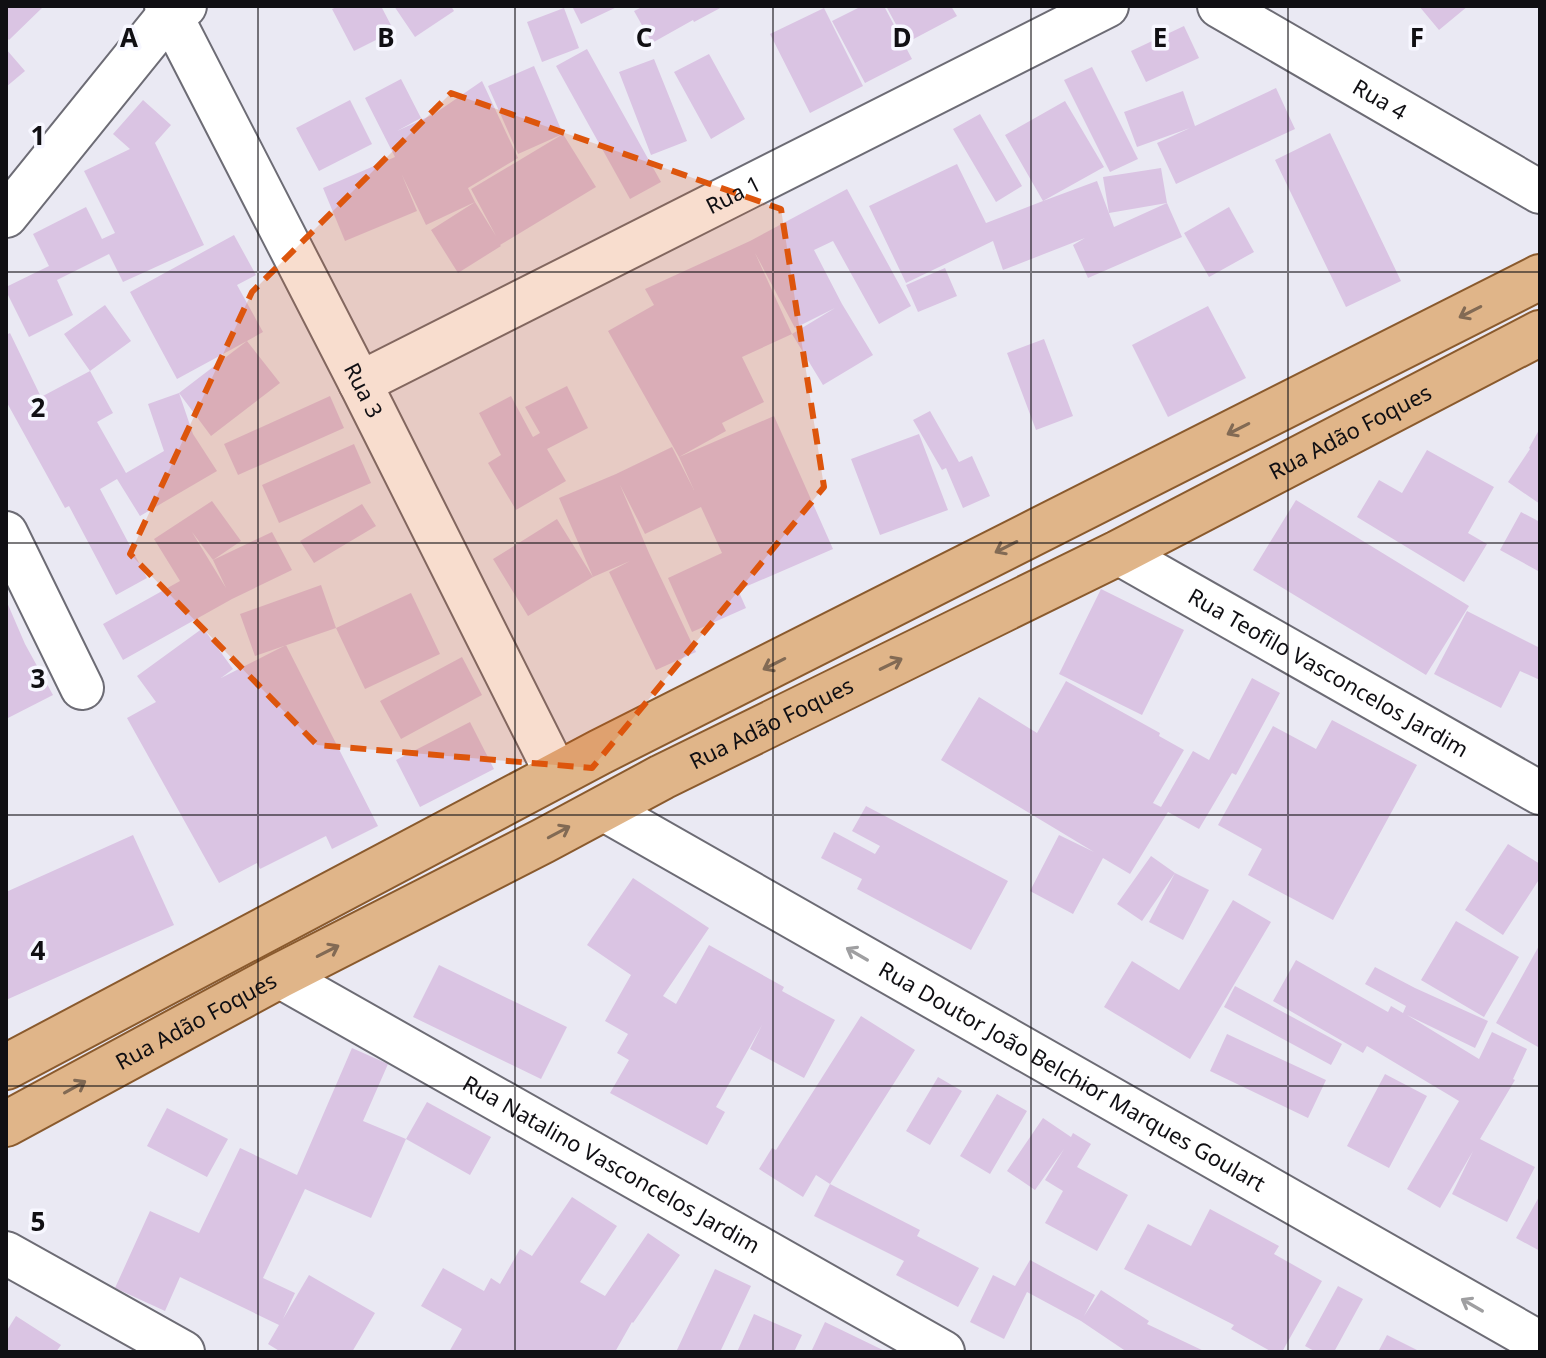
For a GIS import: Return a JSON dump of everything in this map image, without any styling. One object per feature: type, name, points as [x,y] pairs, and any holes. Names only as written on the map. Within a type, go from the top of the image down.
[{"type":"main road","name":"Rua Adão Foques","points":[[6,1067],[557,775],[1540,277]]},
{"type":"main road","name":"Rua Adão Foques","points":[[6,1124],[279,976],[662,777],[1118,553],[1540,333]]},
{"type":"street","name":"Rua 1","points":[[360,383],[1107,6]]},
{"type":"street","name":"Rua 4","points":[[1219,6],[1540,192]]},
{"type":"street","name":"Rua 3","points":[[174,8],[557,775]]},
{"type":"street","points":[[6,216],[174,8]]},
{"type":"street","points":[[6,533],[82,688]]},
{"type":"street","name":"Rua Teofilo Vasconcelos Jardim","points":[[1118,553],[1540,793]]},
{"type":"street","name":"Rua Doutor João Belchior Marques Goulart","points":[[603,809],[1540,1343]]},
{"type":"street","name":"Rua Natalino Vasconcelos Jardim","points":[[279,976],[943,1352]]},
{"type":"street","points":[[6,1253],[183,1352]]},
{"type":"highlighted area","points":[[451,93],[781,209],[824,487],[592,768],[317,745],[130,554],[252,292]]},
{"type":"building","points":[[6,6],[44,6],[9,40],[6,37]]},
{"type":"building","points":[[339,6],[381,6],[394,31],[354,51],[332,9]]},
{"type":"building","points":[[394,6],[451,6],[454,11],[415,37]]},
{"type":"building","points":[[572,6],[619,6],[581,24]]},
{"type":"building","points":[[644,6],[724,6],[652,43],[634,11]]},
{"type":"building","points":[[862,6],[884,6],[912,59],[865,83],[832,21]]},
{"type":"building","points":[[886,6],[951,6],[957,16],[906,43]]},
{"type":"building","points":[[1419,6],[1468,6],[1439,30]]},
{"type":"building","points":[[564,8],[579,48],[542,62],[527,22]]},
{"type":"building","points":[[824,8],[863,86],[810,113],[770,34]]},
{"type":"building","points":[[1184,26],[1199,58],[1146,82],[1131,51]]},
{"type":"building","points":[[6,49],[25,71],[6,87]]},
{"type":"building","points":[[587,49],[661,182],[630,199],[556,66]]},
{"type":"building","points":[[709,54],[745,119],[711,139],[674,72]]},
{"type":"building","points":[[654,59],[687,141],[651,155],[619,72]]},
{"type":"building","points":[[534,66],[563,134],[518,154],[488,86]]},
{"type":"building","points":[[1092,67],[1138,159],[1110,172],[1064,80]]},
{"type":"building","points":[[401,79],[421,118],[397,131],[434,114],[482,81],[518,158],[468,188],[475,202],[426,225],[402,175],[417,211],[345,241],[323,188],[395,157],[365,98]]},
{"type":"building","points":[[1276,88],[1295,129],[1176,184],[1157,143],[1190,128],[1137,147],[1124,112],[1183,91],[1195,126]]},
{"type":"building","points":[[143,100],[171,125],[155,143],[204,245],[123,282],[109,254],[57,280],[73,315],[29,337],[6,287],[49,266],[33,234],[86,207],[102,239],[115,233],[84,171],[130,149],[113,134]]},
{"type":"building","points":[[350,100],[372,144],[319,171],[296,128]]},
{"type":"building","points":[[1065,101],[1104,167],[1043,201],[1005,135]]},
{"type":"building","points":[[980,114],[1022,186],[996,202],[953,129]]},
{"type":"building","points":[[1330,133],[1401,281],[1346,307],[1275,160]]},
{"type":"building","points":[[563,134],[596,187],[458,273],[431,230],[475,202],[496,236],[471,189]]},
{"type":"building","points":[[957,164],[986,223],[1097,181],[1114,227],[1167,203],[1182,237],[1088,278],[1073,245],[1085,238],[1003,270],[993,241],[906,283],[869,206]]},
{"type":"building","points":[[1161,168],[1167,203],[1109,213],[1103,177]]},
{"type":"building","points":[[847,189],[911,306],[879,324],[833,241],[814,250],[873,355],[823,385],[792,334],[742,357],[764,402],[722,423],[726,431],[679,457],[608,331],[654,305],[645,289],[750,241]],"holes":[[[755,253],[795,328],[835,308],[792,334]]]},
{"type":"building","points":[[1229,207],[1254,252],[1209,277],[1184,233]]},
{"type":"building","points":[[234,235],[256,275],[237,285],[263,332],[177,379],[130,292]]},
{"type":"building","points":[[945,268],[957,296],[918,312],[906,285]]},
{"type":"building","points":[[105,305],[131,341],[90,371],[64,334]]},
{"type":"building","points":[[1208,306],[1246,378],[1168,417],[1132,345]]},
{"type":"building","points":[[10,333],[41,397],[90,371],[113,413],[97,422],[126,473],[164,451],[148,404],[179,393],[193,434],[217,471],[140,516],[117,479],[100,489],[147,578],[116,595],[69,506],[65,508],[6,401],[6,335]]},
{"type":"building","points":[[1044,339],[1073,416],[1036,430],[1007,353]]},
{"type":"building","points":[[247,341],[280,383],[211,436],[179,393]]},
{"type":"building","points":[[567,386],[588,428],[547,449],[566,481],[516,510],[488,463],[501,455],[479,413],[511,396],[533,437],[540,433],[525,407]]},
{"type":"building","points":[[330,396],[344,428],[238,475],[224,444]]},
{"type":"building","points":[[930,411],[959,462],[972,456],[990,496],[963,508],[946,468],[942,470],[913,420]]},
{"type":"building","points":[[774,416],[833,549],[738,590],[746,608],[692,632],[668,578],[722,553],[701,507],[645,534],[620,485],[696,652],[656,670],[609,572],[630,561],[593,577],[559,498],[672,447],[694,490],[679,457]]},
{"type":"building","points":[[1540,428],[1540,504],[1508,482]]},
{"type":"building","points":[[919,434],[948,510],[880,535],[851,459]]},
{"type":"building","points":[[354,444],[371,483],[279,523],[262,485]]},
{"type":"building","points":[[1427,450],[1494,487],[1468,533],[1487,544],[1464,582],[1357,517],[1379,480],[1402,493]]},
{"type":"building","points":[[1296,500],[1469,606],[1426,675],[1253,570]]},
{"type":"building","points":[[212,501],[241,541],[213,560],[272,532],[292,570],[232,599],[123,660],[103,624],[180,581],[154,539]],"holes":[[[192,532],[213,560],[226,588]]]},
{"type":"building","points":[[362,504],[376,526],[314,563],[300,541]]},
{"type":"building","points":[[1521,512],[1540,522],[1538,571],[1500,550]]},
{"type":"building","points":[[557,519],[593,577],[528,616],[493,559]]},
{"type":"building","points":[[321,585],[336,628],[255,656],[240,614]]},
{"type":"building","points":[[1101,589],[1184,630],[1142,715],[1059,674]]},
{"type":"building","points":[[411,593],[440,654],[365,689],[336,628]]},
{"type":"building","points":[[6,600],[25,644],[53,695],[6,719]]},
{"type":"building","points":[[1467,611],[1540,648],[1540,680],[1520,671],[1501,708],[1434,674]]},
{"type":"building","points":[[203,628],[233,669],[221,678],[286,645],[378,826],[332,849],[326,836],[260,869],[257,863],[219,883],[127,718],[156,702],[137,676]]},
{"type":"building","points":[[462,657],[482,695],[401,739],[380,701]]},
{"type":"building","points":[[1252,678],[1280,693],[1236,775],[1232,773],[1199,829],[1168,812],[1130,874],[1103,858],[1073,914],[1030,891],[1059,835],[1094,852],[941,760],[979,697],[1037,733],[1066,681],[1160,733],[1159,736],[1184,750],[1153,803],[1161,807],[1193,751],[1209,760]]},
{"type":"building","points":[[1332,720],[1417,765],[1333,920],[1248,875],[1262,849],[1218,825],[1273,726],[1316,749]]},
{"type":"building","points":[[470,722],[494,769],[420,807],[396,760]]},
{"type":"building","points":[[866,806],[1008,881],[971,950],[857,889],[862,879],[821,858],[834,832],[875,854],[880,846],[852,831]]},
{"type":"building","points":[[133,835],[174,925],[6,1000],[6,892]]},
{"type":"building","points":[[1508,844],[1540,864],[1540,878],[1503,935],[1465,910]]},
{"type":"building","points":[[1151,856],[1175,873],[1142,921],[1117,904]]},
{"type":"building","points":[[1175,873],[1209,890],[1183,940],[1149,922]]},
{"type":"building","points":[[633,878],[709,928],[663,996],[676,1004],[709,945],[835,1020],[804,1078],[750,1049],[762,1025],[716,1107],[725,1112],[707,1145],[610,1093],[629,1060],[617,1053],[628,1034],[605,1021],[631,975],[587,945]]},
{"type":"building","points":[[1233,900],[1271,922],[1190,1059],[1104,1007],[1132,961],[1179,990]]},
{"type":"building","points":[[1456,921],[1519,957],[1484,1017],[1421,980]]},
{"type":"building","points":[[1540,944],[1540,1044],[1538,1047],[1496,1023]]},
{"type":"building","points":[[1296,960],[1388,1012],[1391,1006],[1403,1013],[1406,1006],[1365,984],[1375,967],[1488,1021],[1475,1048],[1407,1015],[1479,1059],[1492,1032],[1527,1049],[1515,1080],[1480,1139],[1535,1167],[1507,1222],[1452,1194],[1473,1151],[1440,1208],[1407,1189],[1459,1101],[1367,1046],[1363,1053],[1273,1001]]},
{"type":"building","points":[[439,965],[567,1027],[541,1079],[413,1017]]},
{"type":"building","points":[[1235,986],[1342,1044],[1331,1065],[1224,1007]]},
{"type":"building","points":[[861,1016],[915,1050],[830,1184],[816,1175],[803,1197],[759,1169],[772,1148],[776,1150]]},
{"type":"building","points":[[1227,1034],[1326,1080],[1308,1118],[1210,1071]]},
{"type":"building","points":[[352,1048],[388,1064],[363,1121],[406,1139],[371,1218],[305,1189],[263,1278],[295,1293],[283,1319],[309,1275],[375,1313],[352,1352],[281,1352],[268,1344],[279,1325],[180,1277],[165,1311],[115,1288],[150,1211],[199,1233],[240,1148],[297,1175]]},
{"type":"building","points":[[1385,1074],[1427,1096],[1389,1168],[1347,1146]]},
{"type":"building","points":[[938,1077],[962,1091],[930,1145],[906,1131]]},
{"type":"building","points":[[997,1094],[1027,1111],[990,1174],[960,1156]]},
{"type":"building","points":[[427,1102],[491,1137],[470,1175],[406,1139]]},
{"type":"building","points":[[167,1108],[228,1139],[207,1177],[147,1146]]},
{"type":"building","points":[[1043,1118],[1071,1137],[1073,1133],[1091,1144],[1077,1167],[1128,1195],[1097,1251],[1045,1223],[1063,1191],[1045,1180],[1064,1149],[1035,1190],[1007,1171]]},
{"type":"building","points":[[830,1184],[920,1230],[917,1236],[979,1268],[958,1307],[896,1275],[904,1261],[814,1216]]},
{"type":"building","points":[[1540,1195],[1540,1251],[1516,1238]]},
{"type":"building","points":[[572,1197],[617,1226],[580,1282],[605,1296],[648,1233],[680,1255],[632,1322],[615,1352],[449,1352],[462,1329],[421,1306],[443,1268],[484,1291],[491,1278],[500,1284],[520,1249],[532,1256]]},
{"type":"building","points":[[1210,1209],[1279,1246],[1274,1254],[1322,1281],[1282,1352],[1272,1352],[1231,1329],[1234,1325],[1124,1269],[1148,1224],[1191,1246]]},
{"type":"building","points":[[1030,1260],[1095,1295],[1084,1316],[1101,1290],[1149,1321],[1147,1324],[1206,1352],[1127,1352],[1081,1321],[1027,1292],[1004,1339],[970,1322],[993,1275],[1015,1286]]},
{"type":"building","points":[[715,1269],[751,1286],[720,1352],[676,1352]]},
{"type":"building","points":[[1338,1286],[1363,1299],[1334,1352],[1316,1352],[1305,1346]]},
{"type":"building","points":[[754,1314],[802,1335],[794,1352],[737,1352]]},
{"type":"building","points":[[16,1316],[61,1345],[56,1352],[6,1352],[6,1332]]},
{"type":"building","points":[[825,1322],[887,1352],[811,1352]]},
{"type":"building","points":[[1387,1335],[1421,1352],[1378,1352]]}]
